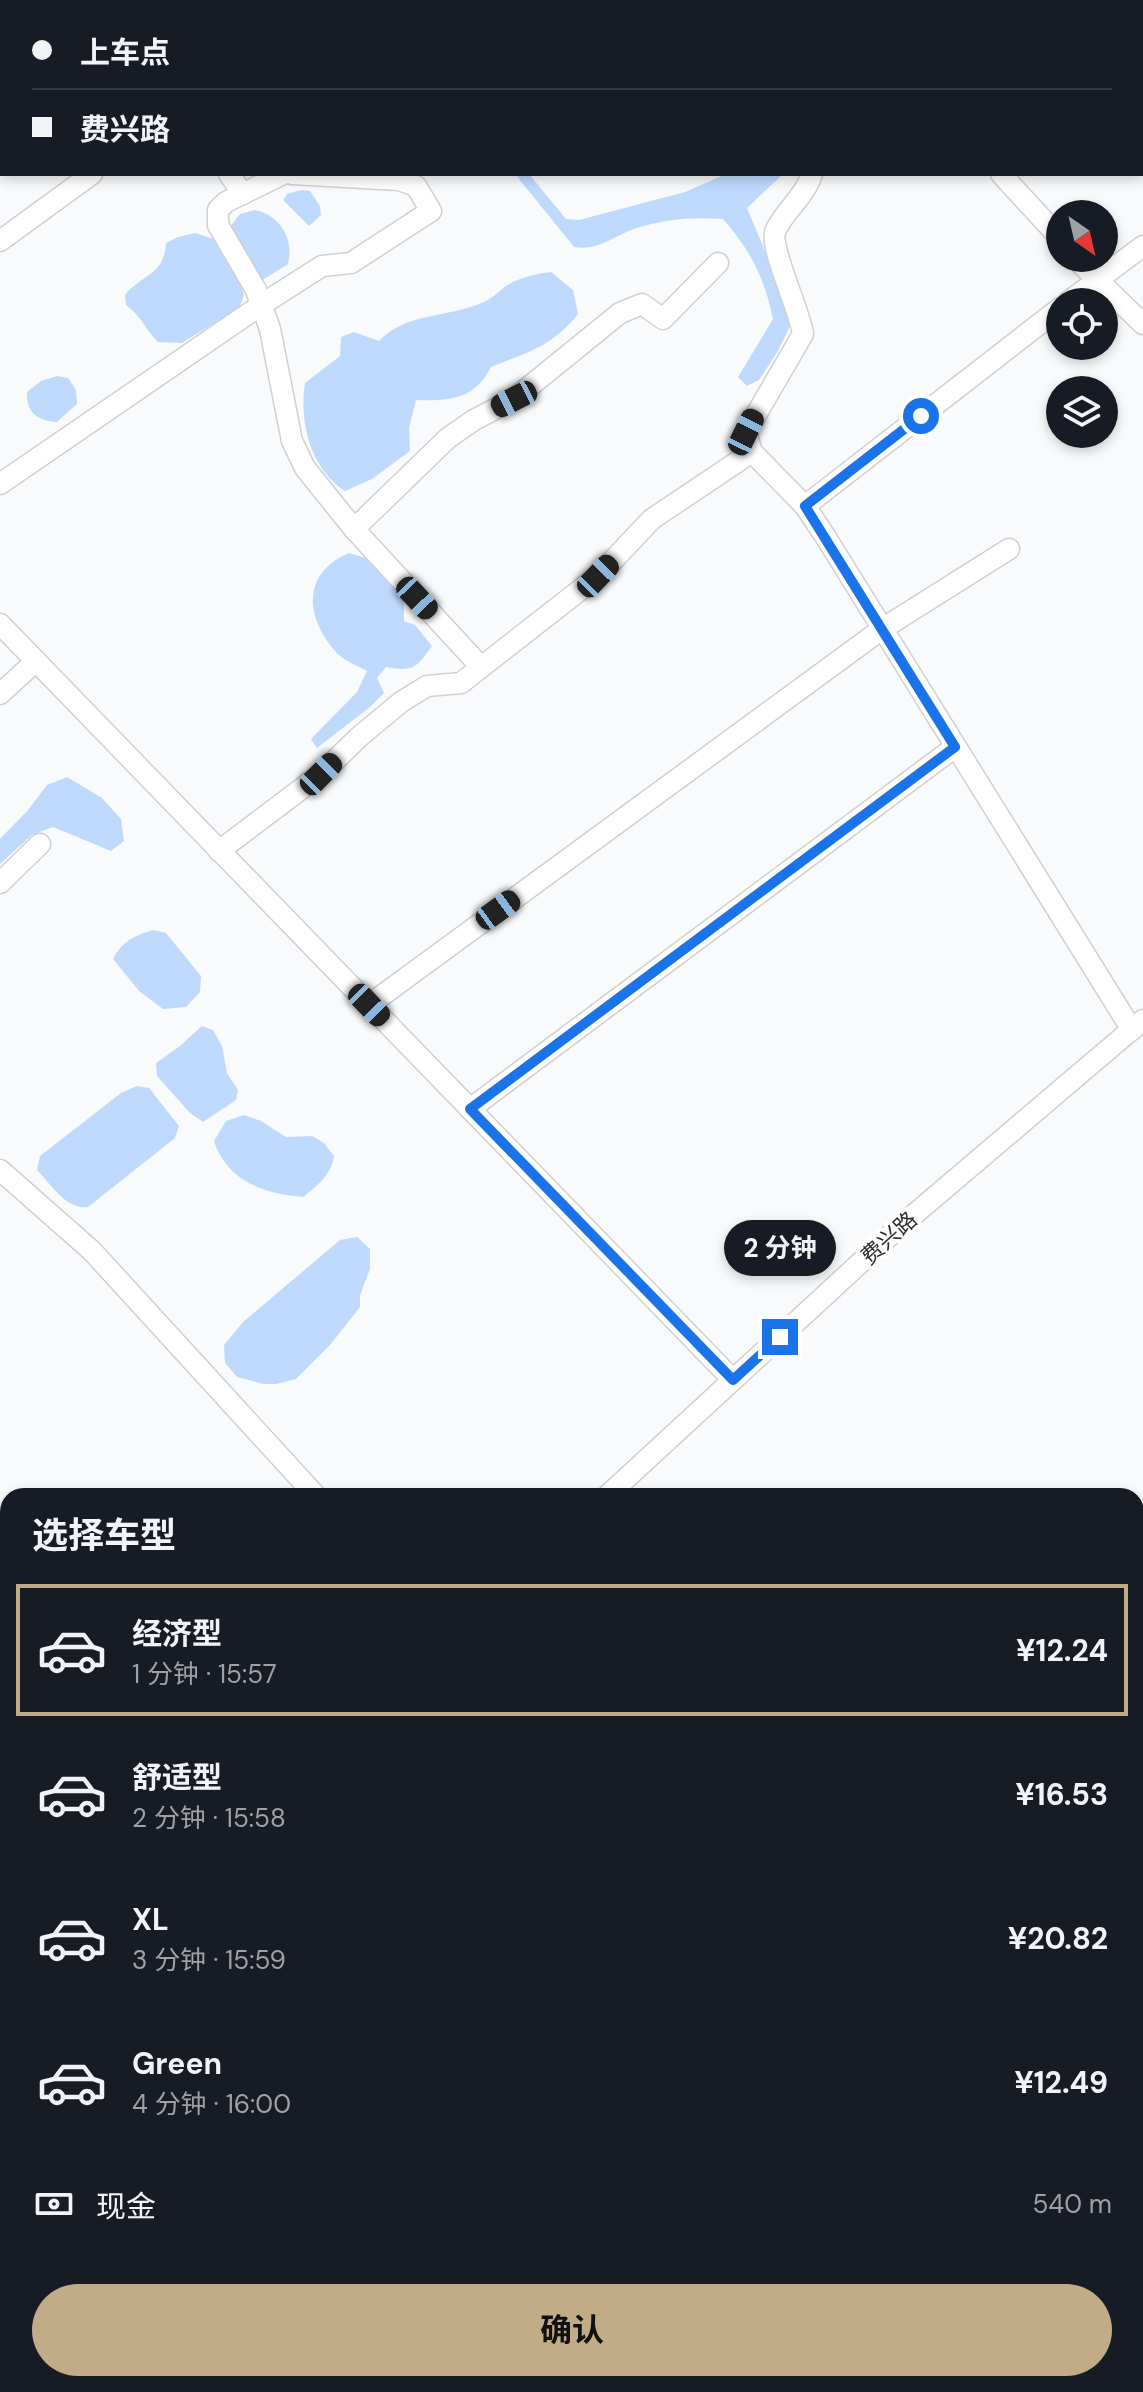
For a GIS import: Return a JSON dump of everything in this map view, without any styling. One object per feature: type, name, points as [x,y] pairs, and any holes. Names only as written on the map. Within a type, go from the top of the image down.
[{"type":"street","points":[[0,241],[89,176]]},
{"type":"street","points":[[230,176],[243,194]]},
{"type":"street","points":[[279,176],[226,202],[218,210],[218,225],[256,290],[270,329],[292,441],[305,468],[354,529],[481,667]]},
{"type":"street","points":[[0,484],[322,266],[351,263],[431,211],[416,186],[399,180],[328,176]]},
{"type":"street","points":[[811,176],[808,186],[775,232],[775,247],[800,316],[803,334],[746,432],[752,452],[805,506],[955,747],[1137,1025]]},
{"type":"street","points":[[1003,176],[1046,223]]},
{"type":"street","points":[[1086,288],[1143,246]]},
{"type":"street","points":[[354,529],[461,429],[514,399],[620,313],[642,304],[663,319],[718,263]]},
{"type":"street","points":[[1090,272],[1143,324]]},
{"type":"street","points":[[805,506],[1046,319]]},
{"type":"street","points":[[219,851],[321,774],[401,702],[427,686],[461,683],[598,576],[652,519],[752,452]]},
{"type":"street","points":[[369,1005],[882,629],[1009,549]]},
{"type":"street","points":[[0,624],[733,1380]]},
{"type":"street","points":[[0,694],[36,661]]},
{"type":"street","points":[[470,1109],[955,747]]},
{"type":"street","points":[[0,883],[40,844]]},
{"type":"street","name":"费兴路","points":[[616,1488],[897,1229],[1137,1025]]},
{"type":"street","points":[[0,1170],[92,1251],[309,1488]]},
{"type":"water","points":[[517,176],[531,176],[566,219],[579,220],[685,192],[721,176],[781,176],[747,208],[787,304],[790,326],[759,380],[747,386],[738,377],[773,319],[755,265],[723,219],[656,223],[598,245],[574,247]]},
{"type":"water","points":[[310,191],[320,206],[321,215],[309,226],[283,200],[287,194]]},
{"type":"water","points":[[255,210],[278,223],[289,246],[288,264],[261,281],[229,228],[240,214]]},
{"type":"water","points":[[195,233],[214,239],[241,284],[244,296],[239,308],[182,343],[158,342],[126,305],[125,295],[157,268],[166,243]]},
{"type":"water","points":[[551,272],[573,290],[578,314],[568,325],[539,347],[491,367],[469,392],[450,399],[416,400],[409,428],[410,451],[372,479],[345,491],[333,481],[315,457],[310,443],[304,398],[305,383],[340,356],[341,337],[354,332],[379,341],[402,325],[471,307],[509,284]]},
{"type":"water","points":[[57,376],[68,378],[76,390],[77,404],[57,422],[34,414],[27,392],[41,381]]},
{"type":"water","points":[[349,553],[366,558],[404,601],[404,621],[415,625],[432,646],[414,667],[386,667],[377,678],[384,693],[317,748],[311,739],[357,692],[367,671],[335,651],[325,638],[314,610],[313,596],[323,572]]},
{"type":"water","points":[[67,777],[102,798],[121,819],[124,841],[111,851],[53,827],[32,835],[0,864],[0,839],[47,785]]},
{"type":"water","points":[[153,930],[166,933],[201,976],[200,992],[186,1007],[163,1009],[139,991],[113,959],[129,940]]},
{"type":"water","points":[[202,1026],[213,1030],[222,1046],[227,1073],[238,1090],[236,1100],[203,1122],[190,1113],[157,1076],[156,1063]]},
{"type":"water","points":[[137,1086],[149,1088],[179,1126],[175,1138],[88,1207],[80,1207],[66,1200],[37,1170],[40,1156],[121,1093]]},
{"type":"water","points":[[244,1115],[261,1121],[286,1137],[312,1136],[324,1143],[334,1156],[319,1184],[303,1197],[261,1189],[238,1176],[220,1155],[214,1141],[226,1121]]},
{"type":"water","points":[[357,1237],[370,1249],[370,1269],[360,1295],[360,1307],[330,1345],[296,1379],[264,1384],[237,1377],[225,1363],[224,1345],[243,1322],[340,1240]]},
{"type":"route","points":[[780,1337],[733,1380],[470,1109],[955,747],[805,506],[921,416]]}]
